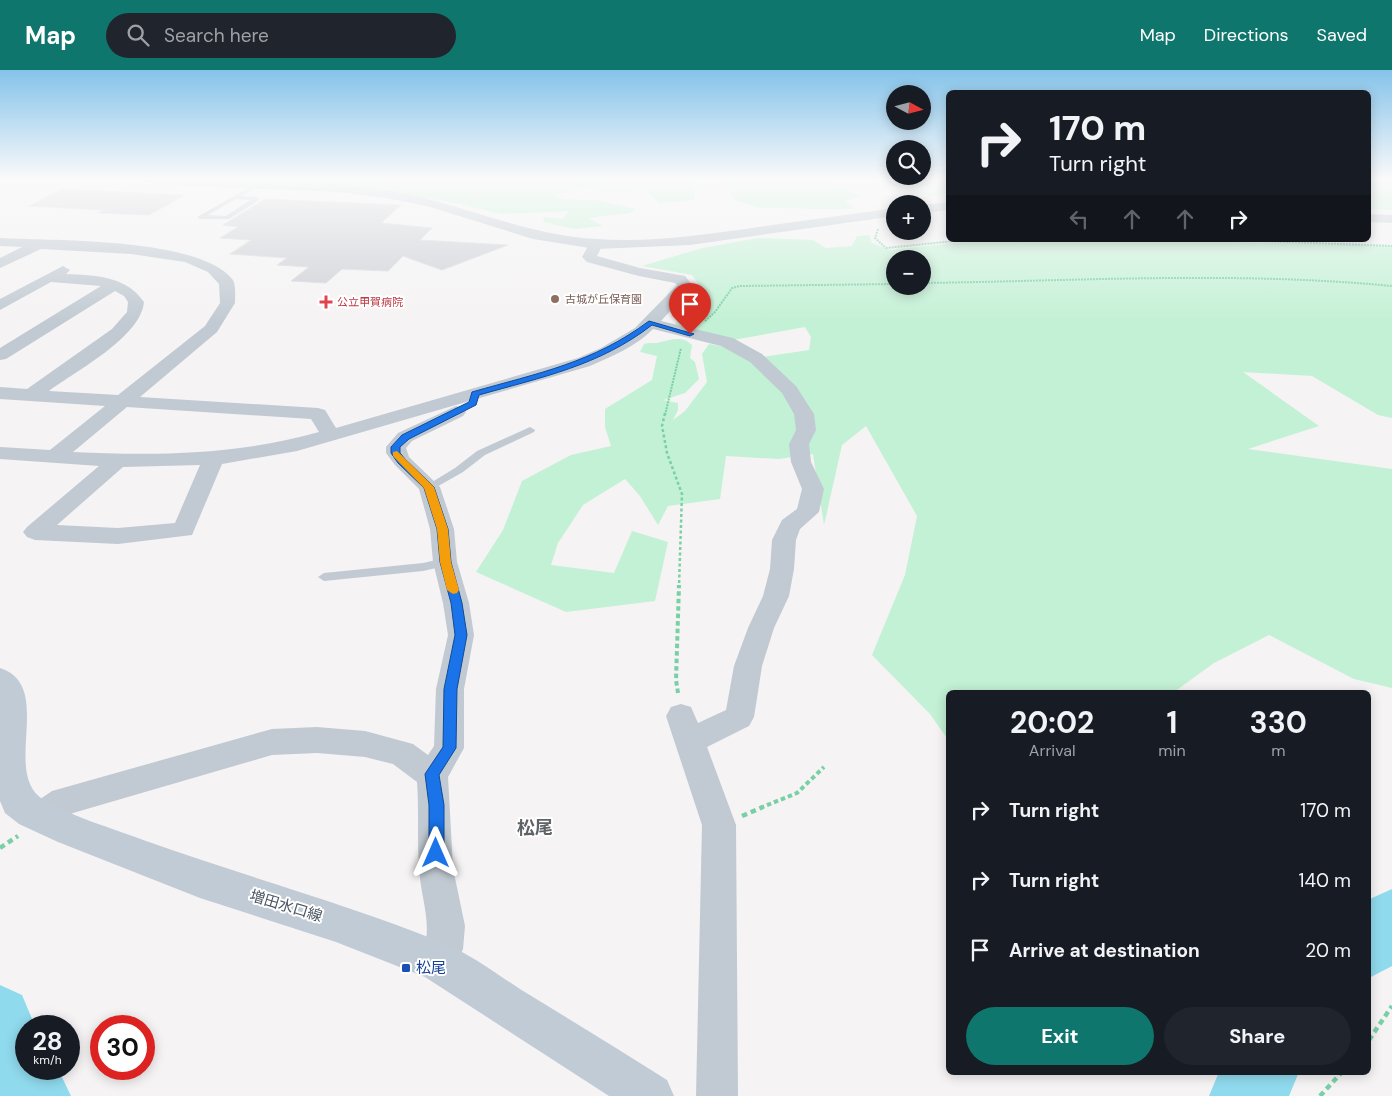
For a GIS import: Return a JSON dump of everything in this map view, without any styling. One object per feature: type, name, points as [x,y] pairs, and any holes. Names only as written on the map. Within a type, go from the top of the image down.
[{"type":"main road","name":"増田水口線","points":[[0,680],[8,690],[12,713],[8,754],[12,784],[18,802],[42,816],[200,879],[336,922],[439,962],[651,1096]]},
{"type":"street","points":[[510,228],[533,235],[596,244],[630,245],[690,241],[783,228]]},
{"type":"street","points":[[0,242],[156,251],[191,259],[216,271],[227,284],[228,291],[225,309],[212,329],[54,457]]},
{"type":"street","points":[[0,264],[39,244]]},
{"type":"street","points":[[0,453],[116,462],[181,462],[272,451],[584,362],[626,342],[651,323],[685,286],[680,279],[639,272],[592,260],[589,257],[596,244]]},
{"type":"street","points":[[0,305],[102,248]]},
{"type":"street","points":[[31,395],[128,324],[136,310],[135,301],[129,293],[114,285],[96,281],[50,278]]},
{"type":"street","points":[[0,355],[114,285]]},
{"type":"street","points":[[651,323],[726,342],[756,358],[789,390],[804,414],[806,430],[799,444],[801,462],[812,489],[808,512],[790,525],[784,540],[782,569],[776,596],[761,628],[748,666],[739,717],[685,729],[718,825],[718,1096]]},
{"type":"street","points":[[0,393],[318,414],[330,435]]},
{"type":"street","points":[[439,962],[447,946],[448,924],[436,869],[436,805],[432,774],[450,748],[450,689],[461,635],[456,603],[445,562],[442,529],[429,487],[402,461],[396,453],[396,447],[405,437],[473,403],[475,394]]},
{"type":"street","points":[[116,462],[35,532],[118,536],[184,530],[214,459]]},
{"type":"street","points":[[42,816],[63,801],[272,742],[318,740],[365,744],[402,753],[432,774]]},
{"type":"lane","points":[[429,487],[459,470],[481,453],[530,430]]},
{"type":"lane","points":[[324,577],[423,567],[445,562]]},
{"type":"path","points":[[878,229],[876,238],[879,244],[886,248],[946,242]]},
{"type":"path","points":[[1287,242],[1392,246]]},
{"type":"path","points":[[931,283],[1243,278],[1329,280],[1392,286]]},
{"type":"path","points":[[685,729],[676,680],[682,494],[667,453],[662,426],[683,340],[715,312],[732,288],[740,286],[886,284]]},
{"type":"path","points":[[718,825],[797,793],[824,768]]},
{"type":"path","points":[[1371,1037],[1392,1006]]},
{"type":"path","points":[[1320,1096],[1339,1075]]},
{"type":"green space","points":[[869,235],[872,243],[890,250],[964,242],[1238,242],[1392,246],[1392,418],[1378,415],[1312,376],[1243,372],[1319,426],[1248,449],[1392,469],[1392,688],[1354,679],[1269,635],[1214,663],[1177,690],[946,690],[946,737],[930,714],[872,655],[905,575],[917,516],[866,426],[842,445],[824,525],[813,454],[779,459],[726,456],[720,499],[668,506],[658,525],[640,496],[625,479],[583,505],[558,543],[551,565],[614,573],[632,531],[668,542],[655,601],[566,612],[476,572],[503,530],[522,481],[571,455],[611,446],[605,427],[605,409],[652,380],[657,356],[640,352],[644,344],[677,339],[685,340],[692,345],[690,358],[695,362],[699,379],[685,393],[663,400],[678,403],[678,410],[673,420],[685,411],[707,382],[702,354],[709,344],[730,348],[755,358],[809,350],[811,337],[805,327],[733,340],[675,324],[702,289],[692,275],[642,266],[702,248],[759,238],[813,240],[826,248],[852,246],[857,236]]},
{"type":"building","name":"公立甲賀病院","points":[[237,228],[431,228],[420,240],[508,245],[442,270],[403,256],[388,271],[342,269],[326,283],[291,281],[309,267],[277,265],[287,258],[230,254],[251,240],[220,238]]},
{"type":"waterway","points":[[1371,945],[1392,918]]},
{"type":"waterway","points":[[0,1017],[25,1082],[37,1096]]},
{"type":"waterway","points":[[1243,1096],[1263,1075]]},
{"type":"slow traffic","points":[[397,454],[429,487],[442,529],[445,562],[453,590]]},
{"type":"place","name":"古城が丘保育園","points":[[555,299]]},
{"type":"place","name":"公立甲賀病院","points":[[326,302]]},
{"type":"place","name":"松尾","points":[[406,968]]},
{"type":"district","name":"松尾","points":[[535,828]]},
{"type":"route","points":[[436,853],[436,805],[432,774],[450,748],[450,689],[461,635],[456,603],[445,562],[442,529],[429,487],[402,461],[396,453],[396,447],[405,437],[473,403],[475,394],[584,362],[626,342],[651,323],[690,334]]}]
